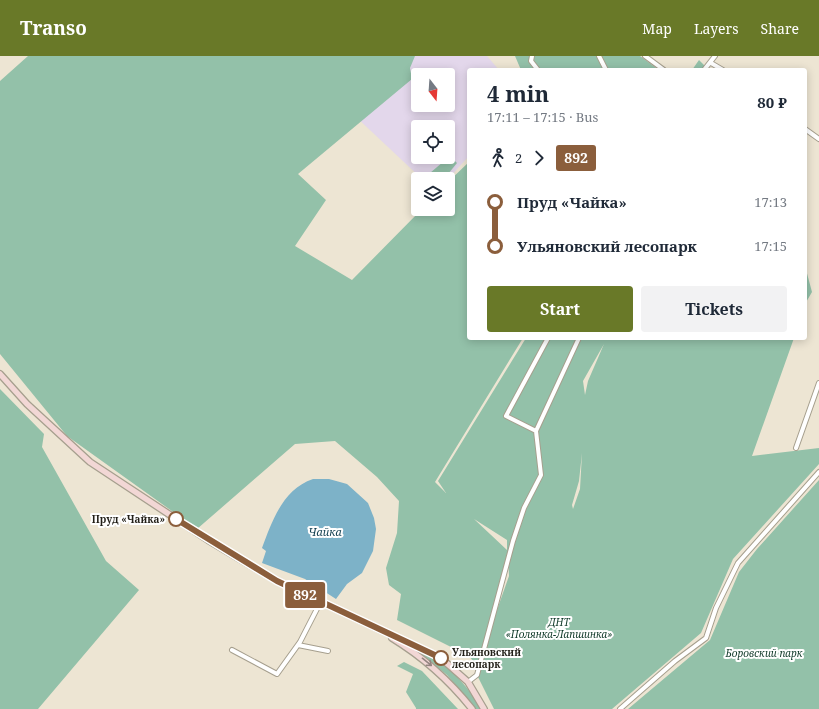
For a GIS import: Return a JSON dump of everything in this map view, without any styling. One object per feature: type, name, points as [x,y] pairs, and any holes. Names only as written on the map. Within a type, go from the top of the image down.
[{"type":"main road","points":[[0,374],[27,404],[90,462],[208,540],[277,581],[320,603],[383,632],[402,639],[442,659],[468,682],[484,709]]},
{"type":"main road","points":[[383,632],[428,662],[472,709]]},
{"type":"street","points":[[532,56],[531,61],[536,68]]},
{"type":"street","points":[[599,56],[605,68]]},
{"type":"street","points":[[645,56],[661,68]]},
{"type":"street","points":[[650,60],[654,56]]},
{"type":"street","points":[[706,68],[715,56]]},
{"type":"street","points":[[711,63],[720,68]]},
{"type":"street","points":[[807,130],[819,139]]},
{"type":"street","points":[[536,431],[506,416],[547,340]]},
{"type":"street","points":[[468,682],[477,674],[513,541],[524,508],[541,475],[536,431],[578,340]]},
{"type":"street","points":[[796,448],[819,383]]},
{"type":"street","points":[[620,709],[675,661],[706,638],[716,608],[738,563],[819,472]]},
{"type":"street","points":[[232,650],[277,674],[298,644],[320,603]]},
{"type":"street","points":[[298,644],[328,651]]},
{"type":"shaded area","points":[[325,56],[487,56],[497,68],[467,68],[467,158],[454,172],[415,172],[338,100]]},
{"type":"green space","name":"Ульяновский лесопарк","points":[[28,56],[415,56],[410,68],[411,80],[298,174],[326,200],[295,246],[352,280],[415,216],[455,216],[455,175],[467,164],[467,340],[522,340],[435,482],[446,493],[438,481],[525,340],[793,340],[752,456],[819,448],[819,464],[733,559],[701,633],[612,709],[494,709],[475,671],[477,666],[469,656],[397,620],[401,594],[389,585],[386,568],[397,533],[399,501],[377,477],[335,441],[295,444],[197,529],[67,436],[0,354],[0,81]],"holes":[[[604,344],[588,381],[585,395],[583,381]],[[582,453],[580,489],[573,509],[572,505],[579,481]],[[474,519],[507,540],[507,550]],[[508,556],[509,576],[492,624]]]},
{"type":"green space","points":[[515,56],[640,56],[656,68],[520,68]]},
{"type":"green space","points":[[699,60],[705,66],[703,68],[693,68]]},
{"type":"green space","points":[[455,161],[457,163],[450,172],[431,172],[441,164],[455,164]]},
{"type":"green space","points":[[807,273],[812,292],[807,301]]},
{"type":"green space","points":[[0,389],[44,434],[42,447],[106,561],[139,590],[38,709],[0,709]]},
{"type":"green space","name":"Боровский парк","points":[[819,480],[819,709],[628,709],[710,640],[739,572],[757,549]]},
{"type":"green space","points":[[410,645],[433,658],[451,671],[467,688],[481,709],[476,709],[447,675]]},
{"type":"green space","points":[[404,662],[422,671],[458,709],[416,709],[406,692],[413,674],[397,666]]},
{"type":"water","name":"Чайка","points":[[313,479],[329,479],[347,484],[368,503],[374,518],[376,529],[373,551],[362,573],[347,584],[336,599],[305,579],[262,563],[266,551],[262,548],[280,507],[294,490]]},
{"type":"bus line","name":"892","points":[[176,519],[277,581],[320,603],[422,648],[441,658]]},
{"type":"place","name":"Пруд «Чайка»","points":[[176,519]]},
{"type":"place","name":"Ульяновский лесопарк","points":[[441,658]]},
{"type":"park label","name":"ДНТ «Полянка-Лапшинка»","points":[[559,628]]}]
